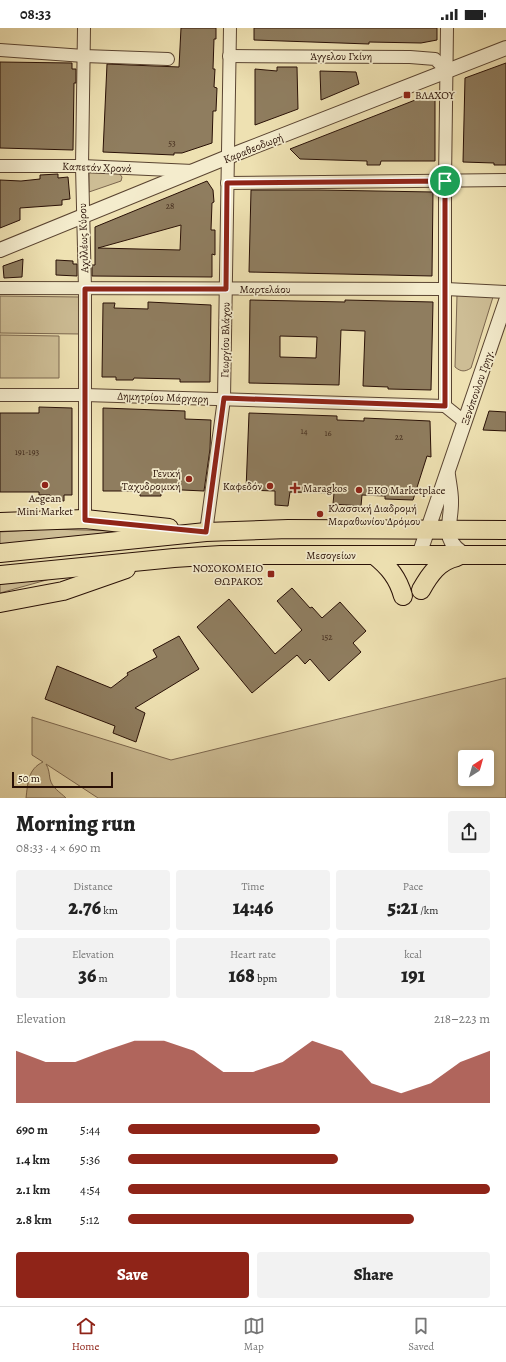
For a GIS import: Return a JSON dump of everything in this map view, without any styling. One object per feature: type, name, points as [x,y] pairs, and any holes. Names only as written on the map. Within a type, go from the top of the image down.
[{"type":"main road","points":[[0,522],[85,520],[206,532]]},
{"type":"main road","points":[[0,553],[206,532],[288,529],[506,530]]},
{"type":"main road","name":"Μεσογείων","points":[[0,575],[156,559],[221,555],[506,555]]},
{"type":"main road","points":[[374,555],[386,565],[396,577],[403,596]]},
{"type":"main road","points":[[421,590],[429,575],[440,565],[452,558],[466,555]]},
{"type":"main road","name":"Μεσογείων","points":[[0,603],[63,591],[156,559]]},
{"type":"street","name":"Αχιλλέως Κύρου","points":[[84,28],[82,216],[85,289],[85,520]]},
{"type":"street","name":"Γεωργίου Βλάχου","points":[[206,532],[224,398],[230,28]]},
{"type":"street","points":[[447,28],[445,406],[465,422]]},
{"type":"street","name":"Καραθεοδωρή","points":[[0,250],[506,48]]},
{"type":"street","points":[[0,50],[84,56],[168,59]]},
{"type":"street","name":"Άγγελου Γκίνη","points":[[229,56],[410,57],[435,59],[447,71]]},
{"type":"street","name":"Καπετάν Χρονά","points":[[0,166],[82,166],[195,171]]},
{"type":"street","points":[[227,183],[506,180]]},
{"type":"street","name":"Μαρτελάου","points":[[0,288],[446,289],[506,292]]},
{"type":"street","name":"Ξενόπουλου Γρηγ.","points":[[419,555],[506,301]]},
{"type":"street","name":"Δημητρίου Μάργαρη","points":[[0,395],[224,398],[445,406]]},
{"type":"street","name":"Ξενόπουλου Γρηγ.","points":[[447,473],[452,500],[448,530]]},
{"type":"street","points":[[448,530],[450,541],[457,550],[466,555]]},
{"type":"shaded area","points":[[89,170],[119,173],[122,177],[121,181],[89,192]]},
{"type":"shaded area","points":[[457,295],[493,297],[471,368],[465,371],[461,371],[455,367]]},
{"type":"shaded area","points":[[0,296],[80,297],[80,334],[0,333]]},
{"type":"shaded area","points":[[0,335],[59,336],[59,378],[0,378]]},
{"type":"shaded area","points":[[46,529],[120,531],[94,538],[0,548],[0,532]]},
{"type":"shaded area","points":[[50,579],[0,593],[0,584]]},
{"type":"shaded area","points":[[506,678],[506,798],[98,798],[46,764],[52,785],[66,798],[26,798],[28,781],[32,772],[34,768],[43,762],[32,755],[32,717],[171,760]]},
{"type":"building","points":[[181,28],[216,28],[213,69],[215,69],[214,87],[217,88],[216,111],[213,111],[212,143],[182,153],[174,153],[174,155],[103,152],[107,64],[179,67]]},
{"type":"building","points":[[254,28],[437,28],[437,40],[421,43],[369,42],[369,44],[254,40]]},
{"type":"building","points":[[0,62],[72,63],[72,69],[76,69],[76,83],[74,83],[73,150],[0,148]]},
{"type":"building","points":[[506,63],[506,165],[463,162],[465,78]]},
{"type":"building","points":[[277,67],[297,67],[298,109],[255,125],[255,69],[277,71]]},
{"type":"building","points":[[320,71],[356,72],[359,84],[321,100]]},
{"type":"building","points":[[428,95],[435,100],[435,161],[381,161],[380,165],[367,165],[367,161],[300,159],[290,149]]},
{"type":"building","points":[[58,174],[58,178],[68,177],[70,199],[62,200],[62,205],[20,208],[20,220],[0,228],[0,180],[21,181],[40,179],[40,175]]},
{"type":"building","points":[[207,181],[213,190],[214,202],[212,203],[211,230],[215,230],[215,255],[212,254],[212,277],[92,276],[92,265],[95,265],[95,227]],"holes":[[[181,225],[180,250],[98,248]]]},
{"type":"building","points":[[251,190],[433,192],[432,276],[249,272]]},
{"type":"building","points":[[23,259],[22,277],[4,278],[3,266]]},
{"type":"building","points":[[56,260],[73,261],[73,264],[77,264],[77,276],[56,275]]},
{"type":"building","points":[[250,300],[433,302],[431,390],[388,389],[388,387],[363,386],[365,331],[341,330],[339,385],[249,383]],"holes":[[[280,336],[317,337],[316,358],[280,357]]]},
{"type":"building","points":[[148,302],[211,305],[210,382],[180,382],[180,379],[134,378],[133,380],[116,380],[116,377],[102,377],[103,303],[115,303],[114,308],[148,309]]},
{"type":"building","points":[[39,407],[72,408],[72,495],[64,495],[64,501],[50,501],[50,495],[39,495],[39,492],[0,492],[0,413],[39,413]]},
{"type":"building","points":[[103,408],[185,411],[185,419],[211,420],[210,449],[204,491],[161,489],[161,496],[140,496],[140,491],[103,491]]},
{"type":"building","points":[[489,411],[506,412],[506,431],[483,430]]},
{"type":"building","points":[[249,413],[337,416],[337,420],[364,421],[364,418],[430,421],[431,457],[427,456],[413,500],[385,499],[385,496],[362,495],[361,506],[333,504],[334,493],[290,492],[288,506],[275,505],[275,491],[246,490]]},
{"type":"building","points":[[292,588],[310,608],[312,607],[322,618],[340,602],[366,631],[353,643],[361,652],[329,681],[310,659],[305,664],[297,655],[252,693],[197,627],[229,599],[275,654],[302,630],[277,601]]},
{"type":"building","points":[[179,636],[199,669],[135,708],[145,713],[136,742],[113,733],[115,726],[45,699],[57,666],[111,688],[128,675],[127,673],[157,657],[153,650]]},
{"type":"place","name":"ΒΛΑΧΟΥ","points":[[407,95]]},
{"type":"place","name":"Γενική Ταχυδρομική","points":[[189,479]]},
{"type":"place","name":"Aegean Mini Market","points":[[45,485]]},
{"type":"place","name":"Καφεδόν","points":[[270,486]]},
{"type":"place","name":"Maragkos","points":[[295,488]]},
{"type":"place","name":"EKO Marketplace","points":[[359,490]]},
{"type":"place","name":"Κλασσική Διαδρομή Μαραθωνίου Δρόμου","points":[[320,514]]},
{"type":"place","name":"ΝΟΣΟΚΟΜΕΙΟ ΘΩΡΑΚΟΣ","points":[[271,574]]},
{"type":"route","points":[[445,181],[445,406],[224,398],[206,532],[85,520],[85,289],[226,289],[227,183],[445,181]]}]
